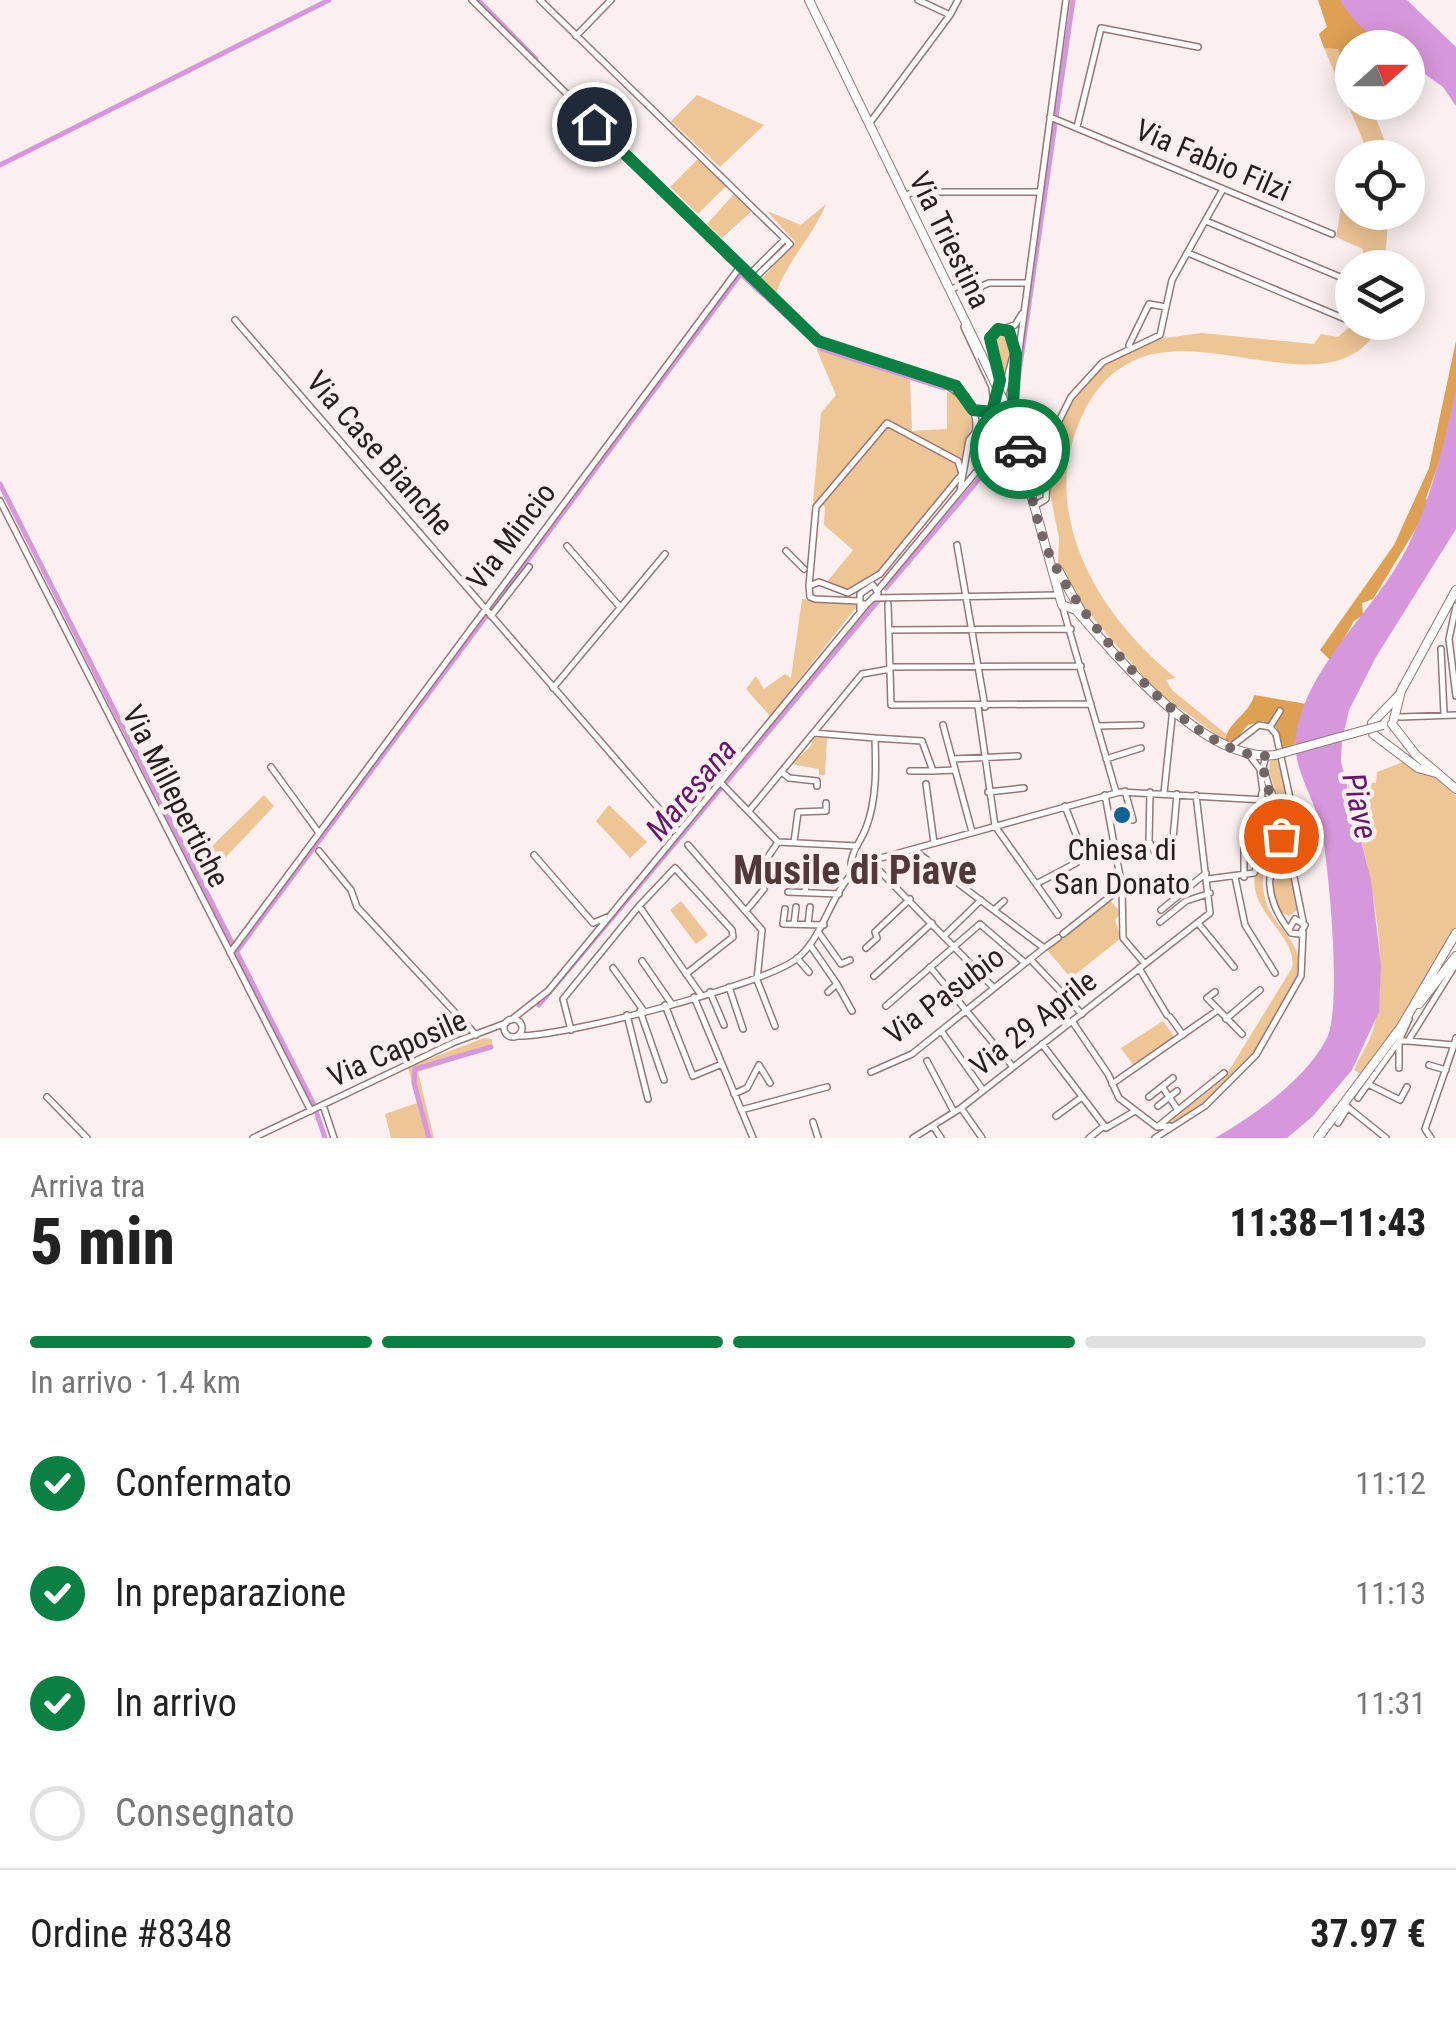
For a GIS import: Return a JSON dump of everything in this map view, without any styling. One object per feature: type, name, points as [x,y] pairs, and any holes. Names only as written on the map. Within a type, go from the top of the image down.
[{"type":"main road","name":"Via Triestina","points":[[809,0],[1009,405],[1059,587]]},
{"type":"main road","points":[[1059,587],[1069,607]]},
{"type":"main road","points":[[1059,587],[1069,607],[1173,708],[1225,746],[1262,756],[1326,741],[1396,713]]},
{"type":"main road","points":[[1456,590],[1396,713],[1402,737],[1456,789]]},
{"type":"main road","points":[[1396,713],[1372,723],[1373,734],[1418,768],[1436,773]]},
{"type":"main road","points":[[1401,1027],[1456,933]]},
{"type":"main road","points":[[1321,1138],[1456,959]]},
{"type":"street","points":[[472,0],[818,341],[956,386],[973,410],[975,433]]},
{"type":"street","points":[[540,0],[576,36],[611,0]]},
{"type":"street","points":[[918,0],[950,15]]},
{"type":"street","points":[[869,124],[958,0]]},
{"type":"street","points":[[1009,405],[1054,118],[1066,0]]},
{"type":"street","points":[[1077,127],[1101,28],[1198,47]]},
{"type":"street","name":"Via Mincio","points":[[234,949],[746,273],[790,244],[576,36]]},
{"type":"street","name":"Via Fabio Filzi","points":[[1054,118],[1332,234]]},
{"type":"street","points":[[1036,505],[1046,499],[1046,455],[1057,419],[1088,375],[1128,348],[1160,335],[1172,280],[1223,189]]},
{"type":"street","points":[[904,198],[919,193],[1040,192]]},
{"type":"street","points":[[1206,221],[1335,275]]},
{"type":"street","points":[[1188,253],[1335,315]]},
{"type":"street","points":[[950,291],[969,280],[975,289],[988,283],[1028,283]]},
{"type":"street","points":[[1128,348],[1149,304],[1167,308]]},
{"type":"street","points":[[957,305],[993,391],[993,410]]},
{"type":"street","points":[[970,332],[981,336],[1015,325],[1023,311]]},
{"type":"street","name":"Via Case Bianche","points":[[236,320],[679,832]]},
{"type":"street","points":[[1004,329],[1017,346]]},
{"type":"street","points":[[958,496],[967,472],[966,452],[993,410],[1000,380],[989,344],[994,332]]},
{"type":"street","points":[[518,1036],[526,1010],[548,991],[859,616],[869,596],[896,570],[986,460],[1017,346]]},
{"type":"street","points":[[973,410],[993,410]]},
{"type":"street","points":[[809,586],[822,583],[848,593],[880,574],[960,477],[962,466],[884,424],[816,506],[809,586],[810,597],[869,596],[887,601],[1045,593],[1059,587]]},
{"type":"street","points":[[992,446],[1008,432],[1021,452]]},
{"type":"street","points":[[966,452],[975,462],[986,460]]},
{"type":"street","name":"Via Millepertiche","points":[[0,501],[317,1108]]},
{"type":"street","points":[[958,545],[979,669],[983,758],[995,826],[1058,914]]},
{"type":"street","points":[[567,546],[620,607]]},
{"type":"street","points":[[786,552],[804,569]]},
{"type":"street","points":[[553,688],[664,554]]},
{"type":"street","points":[[488,612],[529,566]]},
{"type":"street","points":[[887,601],[891,705],[1091,704]]},
{"type":"street","points":[[1456,606],[1452,630],[1456,692]]},
{"type":"street","points":[[1069,607],[1071,629],[1116,792]]},
{"type":"street","points":[[888,630],[1071,629]]},
{"type":"street","points":[[1441,649],[1444,714]]},
{"type":"street","points":[[749,811],[865,672],[890,668],[1081,666]]},
{"type":"street","points":[[1164,793],[1173,708]]},
{"type":"street","points":[[1270,727],[1280,711]]},
{"type":"street","points":[[1396,713],[1456,714]]},
{"type":"street","points":[[943,725],[972,832]]},
{"type":"street","points":[[1098,726],[1142,725]]},
{"type":"street","points":[[1225,746],[1238,743],[1259,725],[1270,727],[1278,738],[1294,821],[1292,867],[1302,905],[1295,932]]},
{"type":"street","points":[[814,733],[922,741],[933,771]]},
{"type":"street","points":[[1247,733],[1246,747],[1262,756]]},
{"type":"street","points":[[875,738],[876,776],[870,814],[851,863],[854,871],[873,860],[1116,792],[1251,799],[1267,795]]},
{"type":"street","points":[[1106,759],[1140,748]]},
{"type":"street","points":[[952,759],[1018,756]]},
{"type":"street","points":[[1262,756],[1267,795]]},
{"type":"street","points":[[1154,1138],[1205,1106],[1256,1055],[1302,976],[1302,951],[1295,932],[1276,914],[1268,878],[1282,833],[1280,810],[1267,795],[1260,768],[1262,756]]},
{"type":"street","points":[[270,767],[320,833]]},
{"type":"street","points":[[910,772],[954,770]]},
{"type":"street","points":[[782,772],[789,778],[817,781],[817,786]]},
{"type":"street","points":[[721,783],[778,842],[857,846]]},
{"type":"street","points":[[926,784],[934,843]]},
{"type":"street","points":[[988,792],[1024,788]]},
{"type":"street","points":[[1125,791],[1132,820]]},
{"type":"street","points":[[1150,792],[1149,841],[1157,851],[1173,839],[1177,794]]},
{"type":"street","points":[[1105,795],[1122,887],[1124,938],[1142,966]]},
{"type":"street","points":[[1196,795],[1211,910],[1198,923],[1234,967]]},
{"type":"street","points":[[794,842],[798,812],[826,811],[826,804]]},
{"type":"street","points":[[1065,806],[1082,850]]},
{"type":"street","points":[[1160,910],[1207,876],[1244,876],[1258,868],[1280,826]]},
{"type":"street","points":[[766,860],[778,842]]},
{"type":"street","points":[[688,845],[764,936],[757,980],[775,1026]]},
{"type":"street","points":[[916,850],[1044,948]]},
{"type":"street","points":[[1244,876],[1244,850],[1260,853]]},
{"type":"street","points":[[318,852],[351,890],[357,908],[476,1035]]},
{"type":"street","points":[[534,856],[593,924],[610,916]]},
{"type":"street","points":[[873,860],[994,988]]},
{"type":"street","points":[[1036,884],[1076,863]]},
{"type":"street","points":[[571,1030],[564,998],[675,868],[733,932],[686,974]]},
{"type":"street","points":[[806,892],[810,870]]},
{"type":"street","name":"Via Caposile","points":[[489,1032],[537,1036],[571,1030],[757,980],[798,958],[810,945],[854,871]]},
{"type":"street","points":[[1236,877],[1245,925],[1275,973]]},
{"type":"street","points":[[886,1006],[980,924],[1027,961],[1122,887]]},
{"type":"street","points":[[746,911],[764,889]]},
{"type":"street","points":[[788,892],[839,894]]},
{"type":"street","points":[[1160,922],[1186,901],[1210,893]]},
{"type":"street","points":[[866,948],[877,938],[875,932],[910,900]]},
{"type":"street","points":[[944,936],[982,900]]},
{"type":"street","points":[[994,910],[1004,902]]},
{"type":"street","points":[[639,906],[698,996],[753,1138]]},
{"type":"street","points":[[794,924],[796,907]]},
{"type":"street","points":[[808,924],[810,907]]},
{"type":"street","points":[[786,909],[784,924],[824,924]]},
{"type":"street","points":[[1276,914],[1297,920]]},
{"type":"street","points":[[1295,932],[1297,920]]},
{"type":"street","points":[[874,976],[932,923]]},
{"type":"street","name":"Via 29 Aprile","points":[[913,1138],[961,1108],[1198,923]]},
{"type":"street","points":[[820,933],[841,964],[850,960]]},
{"type":"street","points":[[810,945],[852,1011]]},
{"type":"street","points":[[798,958],[809,972]]},
{"type":"street","points":[[1408,1041],[1456,959]]},
{"type":"street","points":[[642,960],[668,1004],[693,1076],[722,1064]]},
{"type":"street","name":"Via Pasubio","points":[[871,1072],[912,1054],[1027,961],[1082,1014]]},
{"type":"street","name":"Via 29 Aprile","points":[[1142,966],[1168,1016],[1183,1035]]},
{"type":"street","points":[[613,968],[642,1011],[664,1080]]},
{"type":"street","points":[[930,968],[1014,1067]]},
{"type":"street","points":[[828,992],[837,984]]},
{"type":"street","points":[[729,987],[743,1029]]},
{"type":"street","points":[[1226,1018],[1260,990]]},
{"type":"street","points":[[710,992],[724,1025]]},
{"type":"street","points":[[1215,992],[1208,998],[1242,1034]]},
{"type":"street","name":"Via Caposile","points":[[253,1138],[489,1032],[526,1010]]},
{"type":"street","points":[[1112,1084],[1218,1010]]},
{"type":"street","points":[[627,1015],[648,1099]]},
{"type":"street","points":[[1358,1098],[1399,1041],[1409,1017]]},
{"type":"street","points":[[1072,1021],[1119,1098],[1158,1127],[1178,1124]]},
{"type":"street","points":[[508,1035],[508,1022],[537,1036]]},
{"type":"street","points":[[941,1031],[983,1090]]},
{"type":"street","points":[[1399,1041],[1455,1041],[1424,1128],[1431,1138]]},
{"type":"street","points":[[1398,1068],[1399,1041]]},
{"type":"street","points":[[1042,1044],[1104,1126]]},
{"type":"street","name":"Via 29 Aprile","points":[[927,1061],[954,1112]]},
{"type":"street","points":[[734,1094],[747,1088],[759,1065],[770,1083]]},
{"type":"street","points":[[1429,1065],[1446,1070]]},
{"type":"street","points":[[1158,1127],[1224,1072]]},
{"type":"street","points":[[1149,1097],[1173,1078]]},
{"type":"street","points":[[1368,1084],[1400,1100],[1407,1087]]},
{"type":"street","points":[[741,1110],[826,1087]]},
{"type":"street","points":[[1162,1087],[1178,1110]]},
{"type":"street","points":[[1158,1106],[1177,1091]]},
{"type":"street","points":[[1056,1116],[1082,1097]]},
{"type":"street","points":[[46,1098],[87,1138]]},
{"type":"street","points":[[1346,1106],[1386,1138]]},
{"type":"street","name":"Via Caposile","points":[[317,1108],[334,1138]]},
{"type":"street","points":[[961,1108],[982,1138]]},
{"type":"street","points":[[1089,1138],[1104,1126],[1115,1127],[1135,1110]]},
{"type":"street","points":[[813,1122],[818,1138]]},
{"type":"street","points":[[933,1126],[941,1138]]},
{"type":"shaded area","points":[[1318,0],[1343,0],[1376,30],[1335,30],[1335,49],[1324,48],[1319,34],[1327,27]]},
{"type":"shaded area","points":[[1340,0],[1407,0],[1456,47],[1456,106],[1443,87],[1425,74],[1425,30],[1366,30]]},
{"type":"shaded area","points":[[1335,47],[1335,74],[1324,48]]},
{"type":"shaded area","points":[[697,95],[764,125],[720,167],[671,121]]},
{"type":"shaded area","points":[[1354,120],[1377,120],[1384,140],[1363,140]]},
{"type":"shaded area","points":[[699,158],[728,184],[698,214],[670,187]]},
{"type":"shaded area","points":[[735,193],[752,211],[722,238],[707,224]]},
{"type":"shaded area","points":[[826,204],[775,297],[759,282],[795,242],[767,211],[801,225]]},
{"type":"shaded area","points":[[1337,230],[1387,230],[1386,250],[1363,250],[1336,237]]},
{"type":"shaded area","points":[[1001,331],[1013,338],[1013,353],[985,456],[977,460],[970,455],[971,446],[995,409],[1001,391],[991,344]]},
{"type":"shaded area","points":[[1202,333],[1314,344],[1321,334],[1335,336],[1335,340],[1368,340],[1360,350],[1332,362],[1300,364],[1192,351],[1158,353],[1127,364],[1096,391],[1077,428],[1068,464],[1067,499],[1073,534],[1103,598],[1149,655],[1176,678],[1166,680],[1172,690],[1226,734],[1225,741],[1156,691],[1080,603],[1058,563],[1059,538],[1047,478],[1047,446],[1054,422],[1091,371],[1115,352],[1143,341]]},
{"type":"shaded area","points":[[1456,341],[1456,416],[1426,498],[1429,507],[1373,599],[1362,603],[1363,615],[1354,621],[1331,661],[1320,650],[1394,545],[1429,468]]},
{"type":"shaded area","points":[[816,348],[910,380],[912,431],[947,429],[947,392],[960,396],[973,423],[964,447],[965,470],[897,550],[892,550],[895,553],[877,575],[847,591],[826,583],[853,550],[824,525],[825,507],[820,503],[812,513],[821,413],[836,395]]},
{"type":"shaded area","points":[[1456,389],[1456,529],[1376,657],[1349,710],[1342,740],[1341,762],[1371,880],[1381,965],[1379,1012],[1352,1070],[1313,1116],[1287,1138],[1215,1138],[1293,1082],[1327,1038],[1334,968],[1327,872],[1321,828],[1298,763],[1296,735],[1308,696],[1320,674],[1395,570],[1416,529],[1436,470]]},
{"type":"shaded area","points":[[802,599],[858,605],[770,716],[746,689],[756,676],[764,689],[785,674],[791,678]]},
{"type":"shaded area","points":[[1254,695],[1307,704],[1297,743],[1283,749],[1276,727],[1263,721],[1248,725],[1235,741],[1225,741]]},
{"type":"shaded area","points":[[813,737],[827,738],[825,775],[819,775],[819,769],[791,764],[811,746]]},
{"type":"shaded area","points":[[1277,758],[1292,816],[1288,870],[1300,908],[1289,916],[1278,911],[1269,879],[1285,824],[1269,771],[1270,761]]},
{"type":"shaded area","points":[[1403,762],[1434,776],[1456,796],[1456,928],[1397,1027],[1362,1075],[1354,1070],[1374,1027],[1379,998],[1379,936],[1347,782],[1376,783],[1377,772]]},
{"type":"shaded area","points":[[264,795],[274,806],[208,876],[200,858]]},
{"type":"shaded area","points":[[1267,803],[1276,808],[1277,819],[1264,871],[1264,893],[1271,914],[1295,947],[1301,970],[1246,1064],[1207,1104],[1161,1127],[1228,1072],[1292,968],[1289,948],[1255,889],[1256,867],[1269,826]]},
{"type":"shaded area","points":[[609,805],[647,842],[630,858],[596,821]]},
{"type":"shaded area","points":[[1109,899],[1121,913],[1115,920],[1121,938],[1071,978],[1046,949]]},
{"type":"shaded area","points":[[681,901],[708,935],[696,944],[670,910]]},
{"type":"shaded area","points":[[1163,1021],[1175,1038],[1134,1066],[1121,1048]]},
{"type":"shaded area","points":[[484,1038],[492,1039],[492,1048],[418,1072],[434,1138],[391,1138],[385,1114],[417,1103],[408,1067]]},
{"type":"waterway","points":[[0,165],[329,0]]},
{"type":"waterway","points":[[478,0],[536,59]]},
{"type":"waterway","name":"Maresana","points":[[1013,414],[1073,0]]},
{"type":"waterway","points":[[237,951],[745,268]]},
{"type":"waterway","points":[[741,274],[822,349],[944,388]]},
{"type":"waterway","name":"Maresana","points":[[886,588],[992,464],[1005,439]]},
{"type":"waterway","points":[[0,484],[314,1105],[325,1138]]},
{"type":"waterway","name":"Maresana","points":[[539,1005],[878,601]]},
{"type":"waterway","name":"Maresana","points":[[429,1138],[414,1083],[415,1069],[491,1047]]},
{"type":"way so far","points":[[1020,449],[1051,558],[1088,624],[1160,699],[1195,725],[1232,750],[1266,756],[1263,771],[1280,807],[1281,836]]},
{"type":"place","name":"Chiesa di San Donato","points":[[1122,815]]},
{"type":"district","name":"Musile di Piave","points":[[855,870]]},
{"type":"route","points":[[594,124],[818,341],[956,386],[973,410],[985,414],[992,412],[1000,386],[990,338],[998,329],[1009,331],[1015,340],[1016,354],[1012,421],[1020,449]]},
{"type":"water label","name":"Piave","points":[[1360,806]]}]
